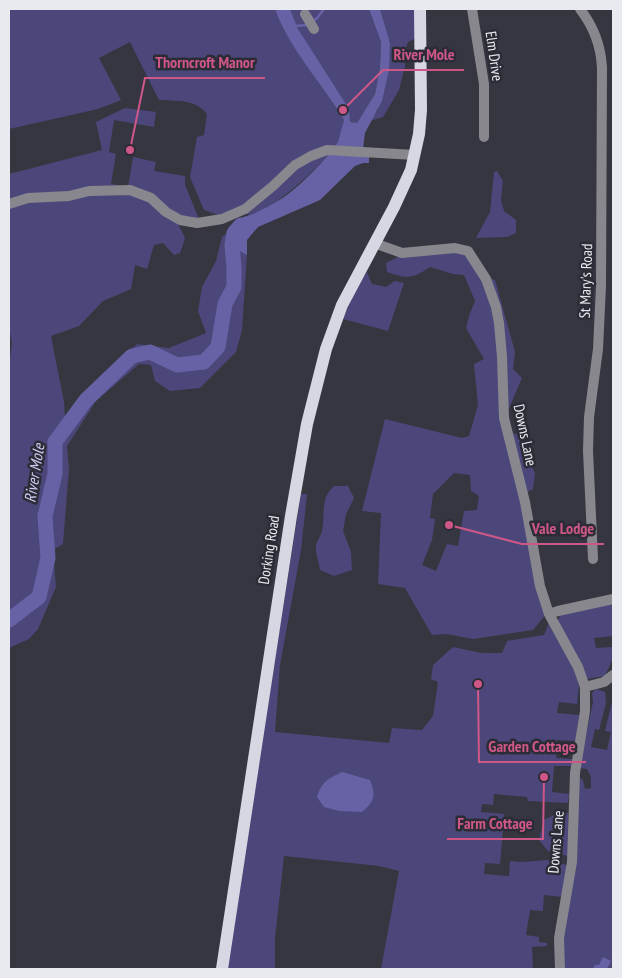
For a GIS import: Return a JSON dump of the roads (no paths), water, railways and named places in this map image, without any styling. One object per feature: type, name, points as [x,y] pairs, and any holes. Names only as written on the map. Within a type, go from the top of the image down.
[{"type":"main road","name":"Dorking Road","points":[[222,969],[286,545],[307,424],[332,331],[351,286],[406,184],[415,156],[419,134],[422,94],[420,9]]},
{"type":"street","name":"Elm Drive","points":[[472,9],[484,84],[484,137]]},
{"type":"street","name":"St Mary's Road","points":[[580,9],[598,42],[602,68],[601,286],[598,349],[589,417],[588,451],[592,559]]},
{"type":"street","points":[[306,14],[314,28]]},
{"type":"street","points":[[9,204],[28,198],[69,196],[90,191],[130,190],[151,198],[166,212],[180,220],[197,223],[222,219],[245,209],[295,165],[310,156],[327,150],[415,156]]},
{"type":"street","name":"Downs Lane","points":[[374,243],[402,253],[462,249],[471,255],[486,279],[496,307],[499,323],[504,418],[525,502],[540,586],[550,614],[578,667],[584,687],[585,711],[575,773],[572,862],[559,938],[560,969]]},
{"type":"street","points":[[550,614],[613,599]]},
{"type":"street","points":[[584,687],[604,682],[613,675]]},
{"type":"waterway","points":[[312,22],[324,9]]},
{"type":"waterway","points":[[295,26],[307,25]]},
{"type":"waterway","name":"River Mole","points":[[9,620],[39,597],[48,558],[45,516],[55,474],[55,442],[86,400],[132,356],[150,352],[177,365],[204,362],[218,347],[225,304],[234,287],[232,245],[234,233],[241,225]]},
{"type":"place","name":"River Mole","points":[[343,110]]},
{"type":"place","name":"Thorncroft Manor","points":[[130,150]]},
{"type":"place","name":"Vale Lodge","points":[[449,525]]},
{"type":"place","name":"Garden Cottage","points":[[478,684]]},
{"type":"place","name":"Farm Cottage","points":[[544,777]]}]
